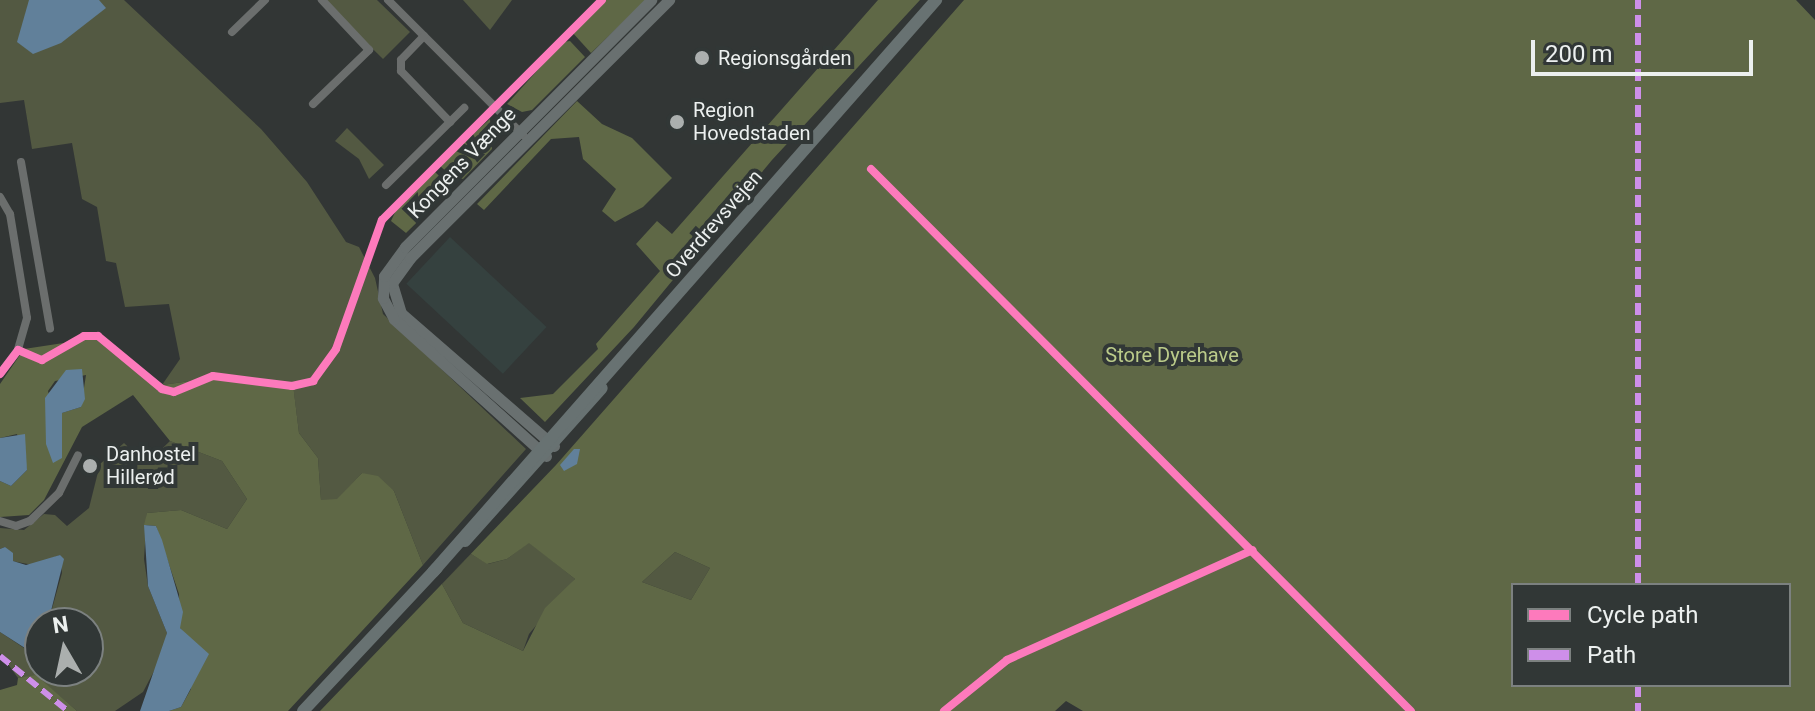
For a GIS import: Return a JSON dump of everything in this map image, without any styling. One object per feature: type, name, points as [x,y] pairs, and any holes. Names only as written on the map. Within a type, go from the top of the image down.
[{"type":"main road","name":"Overdrevsvejen","points":[[303,711],[546,447],[936,0]]},
{"type":"street","points":[[232,32],[265,0]]},
{"type":"street","points":[[313,104],[369,50],[322,0]]},
{"type":"street","points":[[388,0],[523,135]]},
{"type":"street","name":"Kongens Vænge","points":[[546,447],[401,313],[392,296],[392,283],[404,265],[651,0]]},
{"type":"street","name":"Kongens Vænge","points":[[523,135],[669,0]]},
{"type":"street","points":[[424,36],[401,60],[401,71],[450,122]]},
{"type":"street","points":[[386,185],[464,108]]},
{"type":"street","points":[[21,162],[50,329]]},
{"type":"street","points":[[0,197],[10,214],[23,289],[24,333],[0,374]]},
{"type":"street","points":[[23,289],[43,287]]},
{"type":"street","points":[[0,521],[16,526],[30,521],[59,493],[78,455]]},
{"type":"shaded area","points":[[450,237],[547,327],[503,374],[406,284]]},
{"type":"green space","points":[[0,0],[124,0],[261,129],[307,182],[346,242],[359,247],[375,278],[383,314],[526,449],[423,565],[394,491],[362,473],[337,500],[321,500],[318,458],[299,433],[293,385],[233,375],[162,385],[180,359],[169,304],[125,307],[116,263],[106,261],[97,207],[82,199],[72,143],[32,149],[24,100],[0,103]]},
{"type":"green space","points":[[323,0],[377,0],[410,32],[383,59]]},
{"type":"green space","points":[[463,0],[512,0],[490,30]]},
{"type":"green space","points":[[605,0],[646,0],[591,53],[572,32]]},
{"type":"green space","points":[[878,0],[920,0],[772,160],[634,327],[545,422],[520,398],[553,394],[598,349],[596,344],[660,271],[636,244],[657,221],[672,234]]},
{"type":"green space","name":"Store Dyrehave","points":[[964,0],[1796,0],[1815,20],[1815,711],[1083,711],[1066,701],[1055,711],[320,711],[556,465]],"holes":[[[529,543],[575,579],[545,608],[523,651],[463,623],[442,584],[471,554],[487,564],[507,559]],[[675,552],[710,568],[691,600],[642,582]]]},
{"type":"green space","points":[[570,41],[585,57],[532,110],[522,112],[507,104],[563,42]]},
{"type":"green space","points":[[577,101],[602,124],[632,138],[672,178],[643,207],[615,222],[602,211],[616,189],[583,159],[579,137],[551,139],[484,210],[477,204]]},
{"type":"green space","points":[[490,119],[492,149],[463,179],[451,176],[439,165]]},
{"type":"green space","points":[[347,128],[384,165],[369,179],[359,159],[335,141]]},
{"type":"green space","points":[[435,172],[452,188],[406,233],[391,221],[398,206]]},
{"type":"green space","points":[[103,337],[162,385],[233,375],[293,384],[299,433],[318,458],[321,500],[337,499],[362,473],[378,476],[394,491],[423,565],[288,711],[169,711],[181,707],[191,689],[193,643],[180,628],[179,594],[156,526],[144,525],[147,513],[181,510],[227,529],[247,499],[222,461],[170,441],[133,395],[82,427],[44,500],[29,515],[0,517],[0,481],[11,486],[27,470],[17,434],[0,438],[0,384],[24,349]],"holes":[[[86,375],[81,407],[62,413],[61,442],[48,391],[55,381]]]},
{"type":"green space","points":[[170,441],[222,461],[247,499],[227,529],[181,510],[147,513],[144,559],[148,586],[167,633],[162,656],[143,692],[115,711],[77,711],[49,687],[104,687],[104,607],[52,607],[62,573],[60,555],[33,565],[12,561],[5,547],[0,549],[0,528],[24,530],[44,514],[55,515],[67,526],[89,508],[100,464],[124,443],[146,464]]},
{"type":"green space","points":[[529,542],[575,579],[529,634],[523,651],[463,623],[442,584],[471,554],[488,564],[507,559]]},
{"type":"green space","points":[[675,552],[710,568],[691,600],[642,582]]},
{"type":"green space","points":[[0,632],[24,648],[24,677],[18,678],[0,653]]},
{"type":"green space","points":[[24,677],[24,687],[50,687],[77,711],[0,711],[0,690],[17,685],[18,678]]},
{"type":"water","points":[[29,0],[99,0],[106,8],[61,43],[33,54],[17,42]]},
{"type":"water","points":[[82,369],[85,399],[81,407],[62,413],[62,458],[53,463],[46,444],[45,398],[66,370]]},
{"type":"water","points":[[25,434],[27,470],[11,486],[0,481],[0,438]]},
{"type":"water","points":[[574,449],[580,449],[577,464],[564,471],[560,465]]},
{"type":"water","points":[[144,525],[156,526],[162,540],[183,612],[180,628],[209,654],[181,707],[169,711],[140,711],[167,633],[148,586]]},
{"type":"water","points":[[5,547],[13,553],[13,561],[26,565],[60,555],[64,559],[52,607],[24,607],[24,647],[0,632],[0,549]]},
{"type":"marked path","points":[[1638,0],[1638,583]]},
{"type":"marked path","points":[[0,656],[68,711]]},
{"type":"marked path","points":[[1638,687],[1638,711]]},
{"type":"cycle path","points":[[0,374],[18,350],[42,360],[84,336],[98,336],[162,389],[174,392],[213,376],[292,386],[313,381],[336,349],[382,220],[602,0]]},
{"type":"cycle path","points":[[871,169],[1411,711]]},
{"type":"cycle path","points":[[944,711],[1007,660],[1253,550]]},
{"type":"place","name":"Regionsgården","points":[[702,58]]},
{"type":"place","name":"Region Hovedstaden","points":[[677,122]]},
{"type":"place","name":"Danhostel Hillerød","points":[[90,466]]}]
